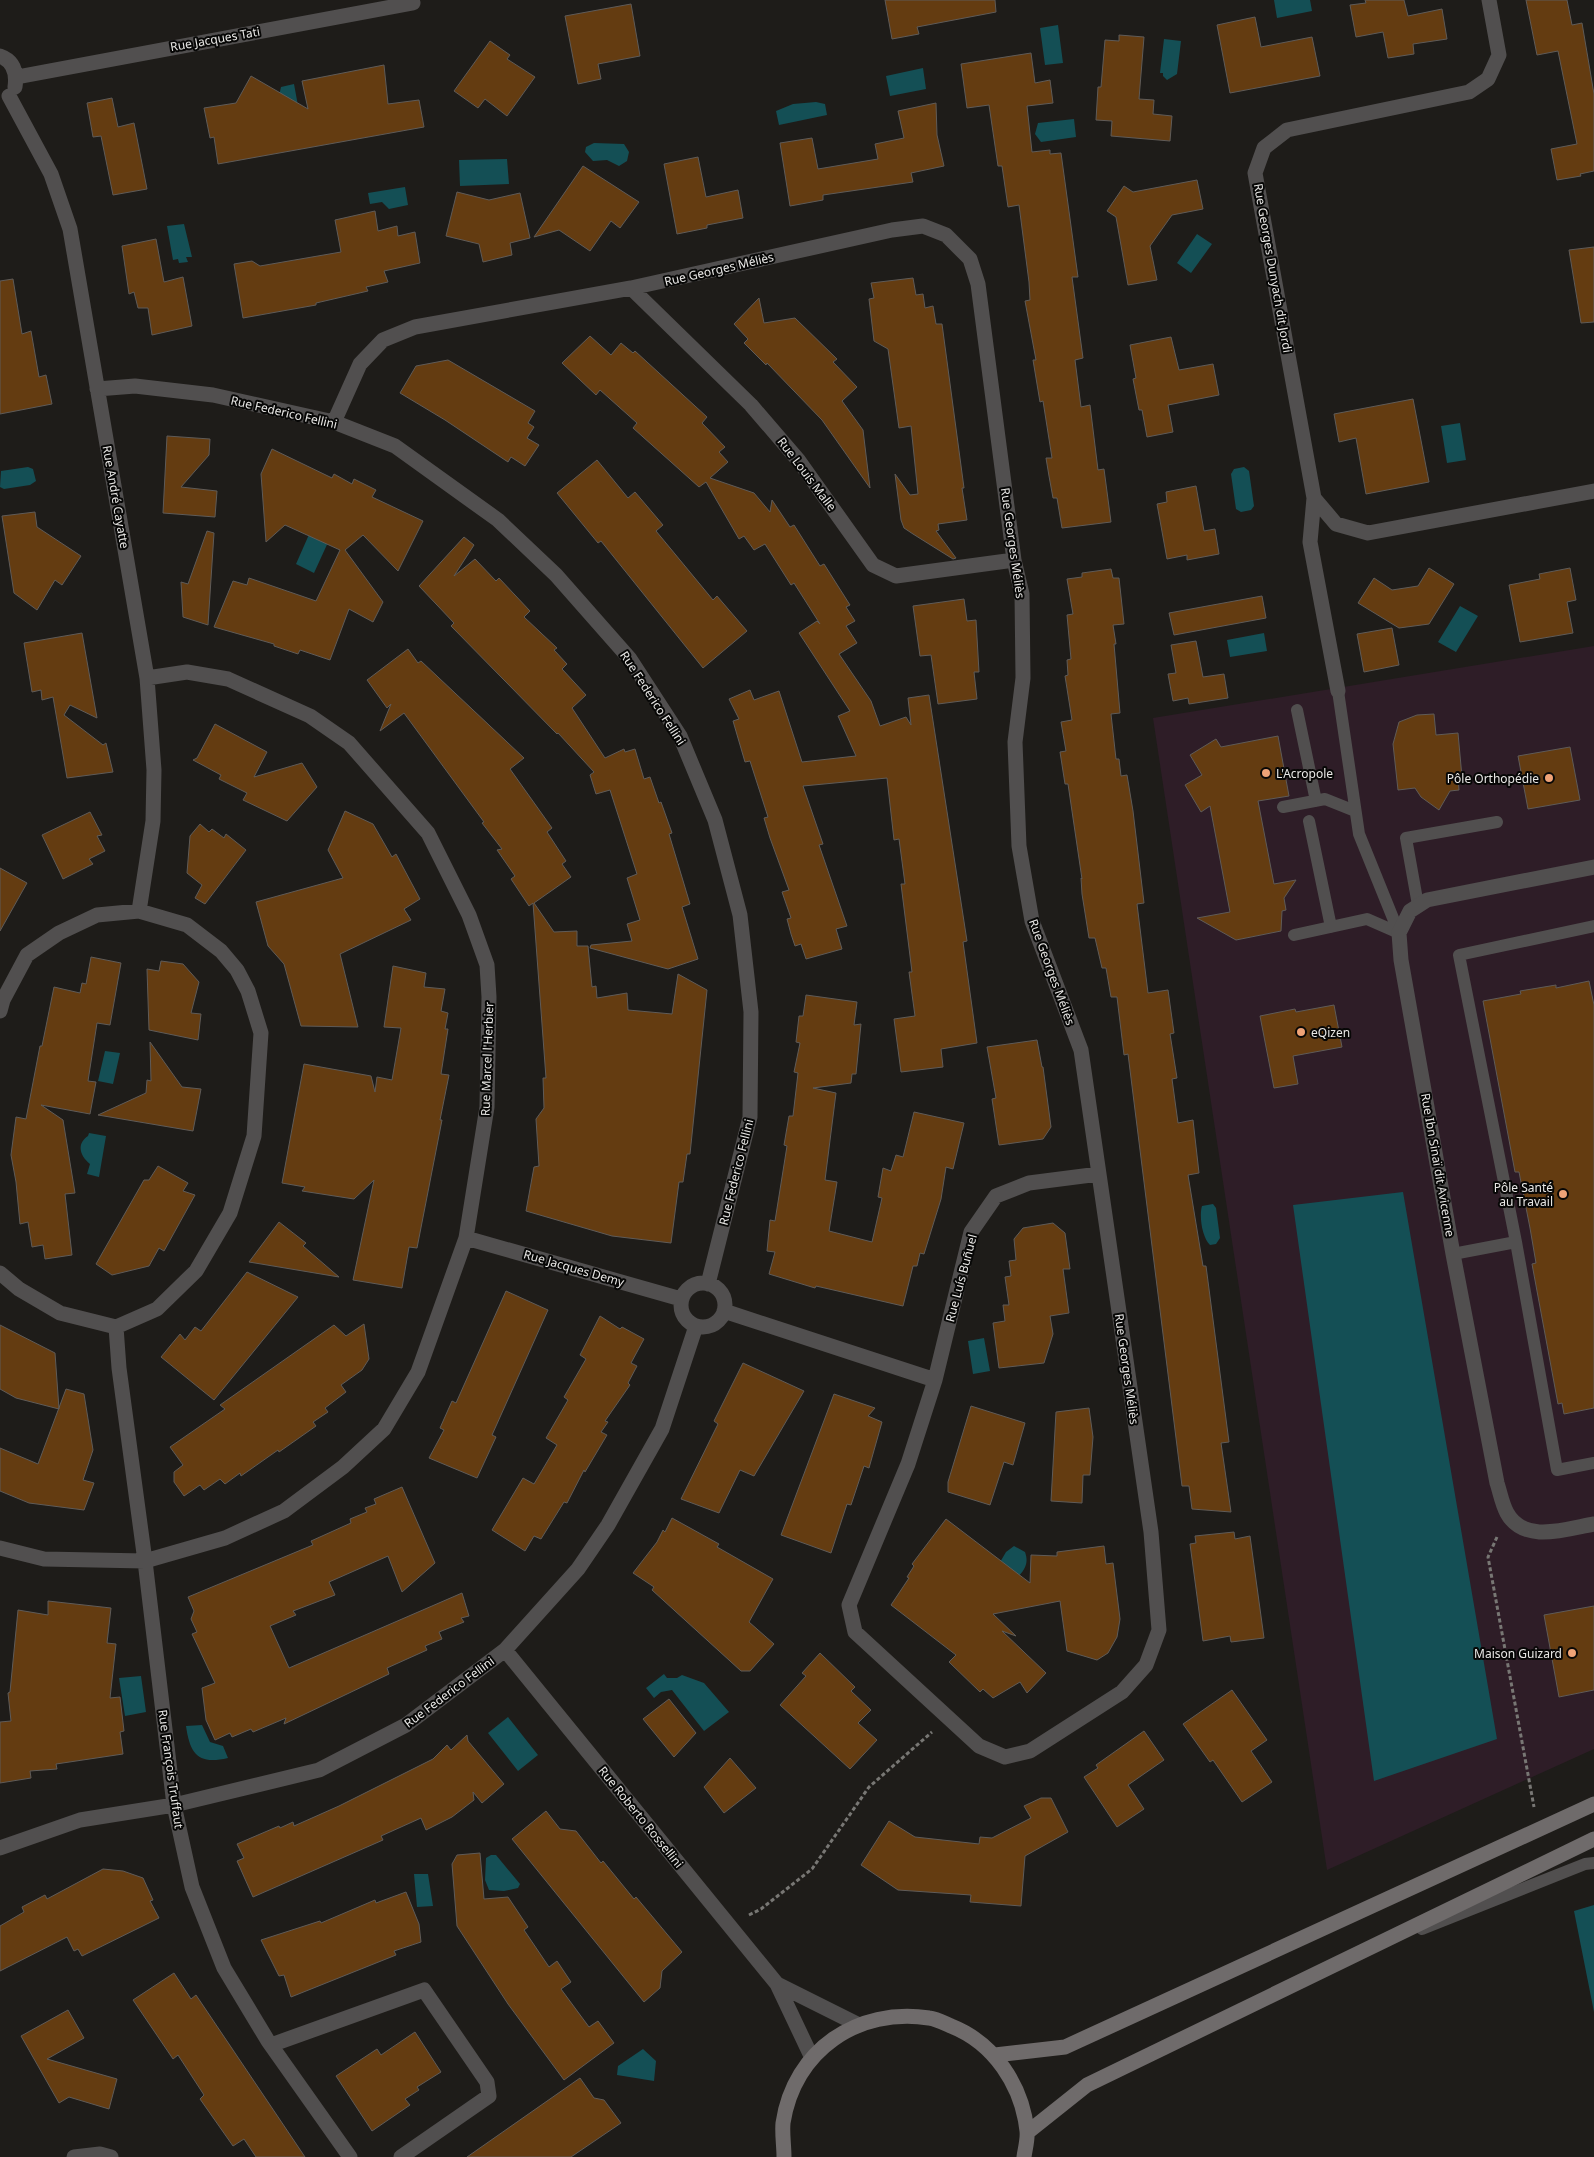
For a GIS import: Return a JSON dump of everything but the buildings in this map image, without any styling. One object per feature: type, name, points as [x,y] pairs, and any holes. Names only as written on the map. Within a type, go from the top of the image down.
[{"type":"main road","points":[[995,2055],[1066,2047],[1594,1804]]},
{"type":"main road","points":[[1028,2132],[1086,2085],[1594,1839]]},
{"type":"main road","points":[[784,2157],[783,2124],[792,2088],[812,2058],[832,2039],[857,2024],[894,2016],[931,2018],[966,2032],[995,2055],[1018,2091],[1028,2132],[1024,2157]]},
{"type":"street","name":"Rue Georges Dunyach dit Jordi","points":[[1338,691],[1310,542],[1314,498],[1255,173],[1264,148],[1287,130],[1469,92],[1488,79],[1498,55],[1488,0]]},
{"type":"street","name":"Rue Jacques Tati","points":[[17,77],[414,3]]},
{"type":"street","points":[[0,56],[6,58],[13,66],[17,77],[15,87],[4,99]]},
{"type":"street","name":"Rue André Cayatte","points":[[4,99],[50,174],[70,229],[147,678],[154,770],[153,821],[139,911]]},
{"type":"street","name":"Rue Georges Méliès","points":[[334,422],[360,364],[383,340],[415,327],[631,288],[892,230],[924,226],[946,235],[970,259],[978,284],[1014,560],[1022,594],[1024,678],[1015,742],[1019,846],[1032,921],[1081,1050],[1151,1532],[1159,1630],[1146,1665],[1122,1692],[1030,1751],[1006,1757],[980,1746],[856,1632],[849,1605],[908,1464],[935,1380]]},
{"type":"street","name":"Rue Louis Malle","points":[[631,288],[751,405],[799,461],[873,565],[896,576],[1014,560]]},
{"type":"street","name":"Rue Federico Fellini","points":[[97,389],[135,386],[213,396],[334,422],[395,446],[498,520],[556,575],[630,659],[680,736],[715,820],[737,906],[751,1012],[750,1117],[708,1284]]},
{"type":"street","name":"Rue Georges Dunyach dit Jordi","points":[[1314,498],[1336,524],[1368,534],[1594,491]]},
{"type":"street","name":"Rue Marcel l'Herbier","points":[[0,1548],[44,1559],[145,1561],[225,1538],[284,1511],[343,1467],[384,1429],[418,1372],[466,1238],[487,1107],[489,997],[487,964],[469,915],[428,834],[349,743],[310,716],[228,679],[187,672],[147,678]]},
{"type":"street","points":[[1399,933],[1410,911],[1427,900],[1594,867]]},
{"type":"street","points":[[0,1011],[27,955],[59,933],[97,915],[139,911],[188,926],[221,951],[237,970],[248,991],[261,1034],[254,1136],[230,1213],[196,1271],[158,1309],[116,1327],[60,1313],[19,1289],[0,1273]]},
{"type":"street","name":"Rue Ibn Sinaï dit Avicenne","points":[[1399,933],[1401,960],[1453,1254],[1497,1483],[1507,1514]]},
{"type":"street","name":"Rue Luís Buñuel","points":[[935,1380],[971,1232],[996,1196],[1029,1183],[1099,1174]]},
{"type":"street","name":"Rue Jacques Demy","points":[[466,1238],[681,1299]]},
{"type":"street","points":[[700,1283],[708,1284],[718,1289],[724,1301],[724,1311],[717,1321],[708,1326],[696,1326],[687,1320],[681,1310],[681,1299],[689,1288],[700,1283]]},
{"type":"street","points":[[724,1311],[935,1380]]},
{"type":"street","name":"Rue Federico Fellini","points":[[0,1848],[80,1820],[174,1805],[319,1770],[406,1725],[505,1650],[578,1569],[608,1525],[662,1429],[696,1326]]},
{"type":"street","name":"Rue François Truffaut","points":[[116,1327],[174,1805],[192,1887],[224,1968],[272,2045],[350,2157]]},
{"type":"street","points":[[1507,1514],[1523,1529],[1545,1532],[1594,1524]]},
{"type":"street","name":"Rue Roberto Rossellini","points":[[505,1650],[777,1984],[812,2058]]},
{"type":"street","name":"Rue Roberto Rossellini","points":[[777,1984],[857,2024]]},
{"type":"street","points":[[272,2045],[424,1990],[487,2082],[489,2096],[401,2157]]},
{"type":"street","points":[[74,2157],[100,2154],[110,2157]]},
{"type":"lane","points":[[1338,691],[1359,834],[1399,933]]},
{"type":"lane","points":[[1297,710],[1316,800]]},
{"type":"lane","points":[[1283,807],[1325,799],[1355,811]]},
{"type":"lane","points":[[1309,821],[1331,927]]},
{"type":"lane","points":[[1418,905],[1406,838],[1497,822]]},
{"type":"lane","points":[[1294,935],[1367,919],[1399,933]]},
{"type":"lane","points":[[1594,926],[1459,955],[1516,1242],[1557,1470],[1594,1463]]},
{"type":"lane","points":[[1453,1254],[1516,1242]]},
{"type":"lane","points":[[1336,1964],[1585,1864],[1594,1863]]},
{"type":"path","points":[[1507,1514],[1488,1557],[1538,1830]]},
{"type":"path","points":[[728,1924],[761,1909],[812,1869],[869,1787],[949,1718]]},
{"type":"shaded area","points":[[1594,646],[1594,1749],[1327,1870],[1153,718]]},
{"type":"water","points":[[1274,0],[1310,0],[1312,11],[1277,18]]},
{"type":"water","points":[[1058,25],[1063,63],[1045,65],[1040,28]]},
{"type":"water","points":[[1164,39],[1181,41],[1177,74],[1167,80],[1163,73],[1160,73]]},
{"type":"water","points":[[923,68],[926,89],[890,96],[886,76]]},
{"type":"water","points":[[294,84],[303,133],[277,105],[281,87]]},
{"type":"water","points":[[816,102],[825,104],[827,115],[779,125],[776,111],[793,104]]},
{"type":"water","points":[[1074,119],[1076,137],[1041,142],[1035,134],[1038,123]]},
{"type":"water","points":[[594,143],[624,144],[629,152],[627,161],[619,166],[607,160],[593,161],[585,152],[586,147]]},
{"type":"water","points":[[507,159],[509,184],[460,186],[459,160]]},
{"type":"water","points":[[405,187],[408,205],[389,209],[382,202],[370,204],[368,193]]},
{"type":"water","points":[[184,224],[192,257],[186,257],[188,262],[179,263],[178,259],[173,260],[167,226]]},
{"type":"water","points":[[1197,234],[1212,244],[1191,273],[1177,263]]},
{"type":"water","points":[[1460,423],[1466,460],[1447,463],[1441,426]]},
{"type":"water","points":[[28,467],[33,469],[36,481],[30,485],[4,489],[0,487],[1,471]]},
{"type":"water","points":[[1244,467],[1249,471],[1254,506],[1251,510],[1241,512],[1236,509],[1231,474],[1234,469]]},
{"type":"water","points":[[311,530],[330,538],[314,573],[296,564]]},
{"type":"water","points":[[1460,606],[1478,616],[1456,652],[1438,642]]},
{"type":"water","points":[[1264,633],[1267,651],[1230,657],[1227,640]]},
{"type":"water","points":[[105,1051],[120,1053],[113,1084],[98,1081]]},
{"type":"water","points":[[89,1133],[106,1136],[99,1177],[87,1174],[90,1164],[81,1150],[82,1143]]},
{"type":"water","points":[[1403,1192],[1497,1739],[1374,1781],[1293,1205]]},
{"type":"water","points":[[1213,1204],[1216,1208],[1220,1238],[1216,1244],[1210,1245],[1203,1232],[1201,1210],[1202,1206]]},
{"type":"water","points":[[984,1338],[990,1371],[973,1374],[968,1341]]},
{"type":"water","points":[[1014,1546],[1025,1552],[1027,1560],[1024,1569],[1017,1578],[996,1569],[1006,1552]]},
{"type":"water","points":[[664,1674],[667,1678],[677,1678],[682,1675],[704,1683],[729,1712],[704,1731],[672,1690],[661,1692],[654,1698],[646,1688]]},
{"type":"water","points":[[141,1676],[146,1712],[125,1716],[119,1678]]},
{"type":"water","points":[[508,1717],[538,1755],[518,1771],[488,1733]]},
{"type":"water","points":[[202,1725],[210,1742],[223,1746],[228,1758],[209,1760],[197,1755],[193,1750],[186,1726]]},
{"type":"water","points":[[496,1855],[520,1884],[518,1888],[504,1891],[489,1890],[485,1880],[486,1858]]},
{"type":"water","points":[[414,1874],[428,1874],[433,1906],[417,1907]]},
{"type":"water","points":[[1594,1905],[1594,2012],[1574,1911]]},
{"type":"water","points":[[643,2049],[656,2061],[654,2081],[617,2075],[618,2066]]},
{"type":"place","name":"L'Acropole","points":[[1266,773]]},
{"type":"place","name":"Pôle Orthopédie","points":[[1549,778]]},
{"type":"place","name":"eQizen","points":[[1301,1032]]},
{"type":"place","name":"Pôle Santé au Travail","points":[[1563,1194]]},
{"type":"place","name":"Maison Guizard","points":[[1572,1653]]}]
